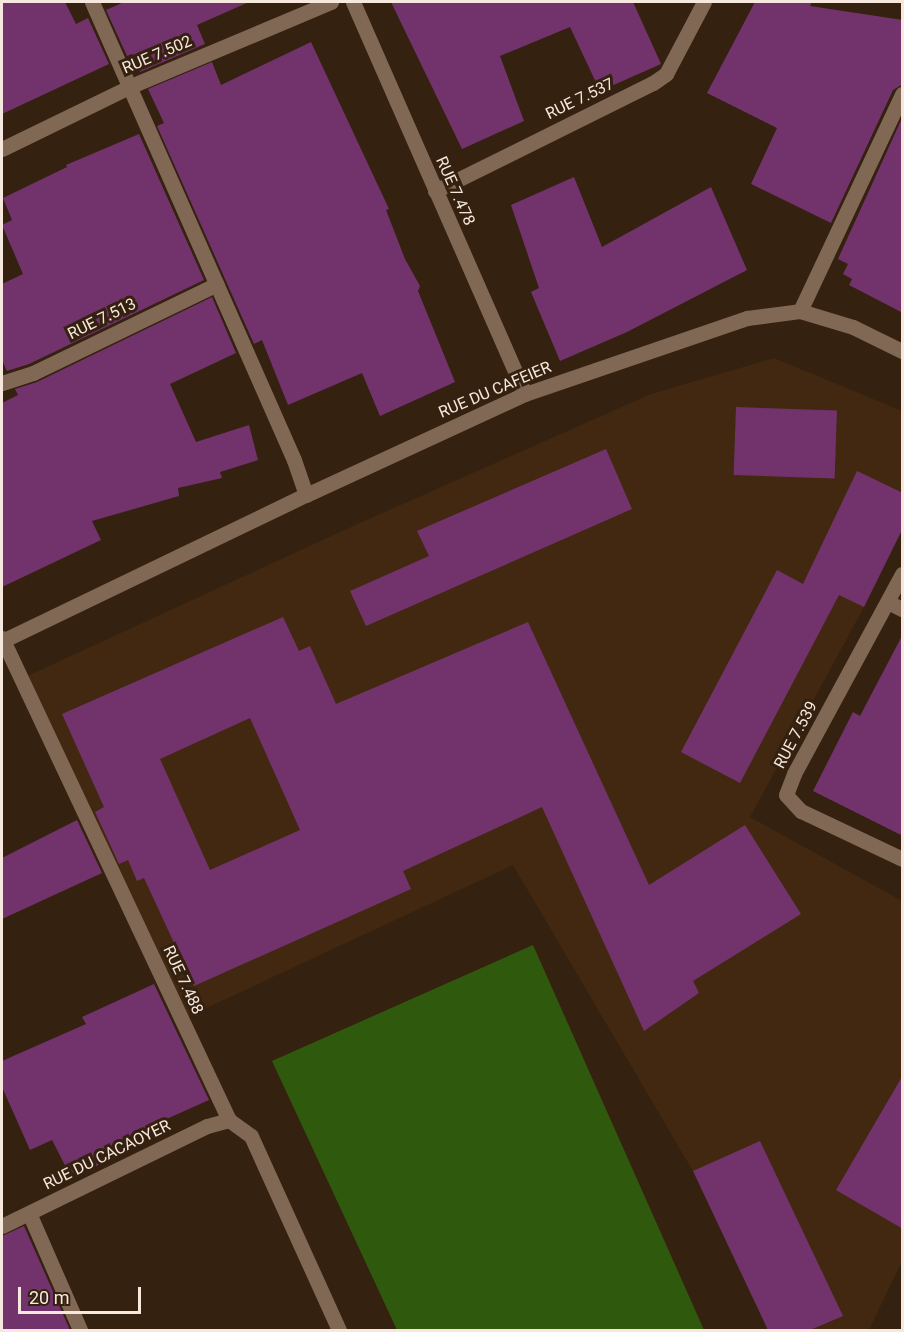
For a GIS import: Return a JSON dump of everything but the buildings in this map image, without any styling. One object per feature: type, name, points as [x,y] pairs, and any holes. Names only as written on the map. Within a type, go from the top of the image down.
[{"type":"street","points":[[92,2],[294,460],[306,495]]},
{"type":"street","name":"RUE 7.502","points":[[2,149],[130,86],[331,2]]},
{"type":"street","name":"RUE 7.478","points":[[353,2],[525,394]]},
{"type":"street","name":"RUE 7.537","points":[[435,191],[653,83],[666,74],[704,2]]},
{"type":"street","points":[[903,94],[800,311],[853,327],[903,351]]},
{"type":"street","name":"RUE 7.513","points":[[2,383],[33,373],[217,284]]},
{"type":"street","name":"RUE DU CAFEIER","points":[[2,640],[306,495],[525,394],[747,318],[800,311]]},
{"type":"street","name":"RUE 7.539","points":[[903,574],[794,774],[786,795],[801,811],[903,859]]},
{"type":"street","points":[[888,602],[903,609]]},
{"type":"street","name":"RUE 7.488","points":[[2,640],[229,1119],[251,1136],[339,1330]]},
{"type":"street","name":"RUE DU CACAOYER","points":[[2,1226],[207,1126],[229,1119]]},
{"type":"street","points":[[29,1213],[80,1330]]},
{"type":"shaded area","points":[[774,358],[902,411],[902,528],[864,607],[750,817],[902,901],[902,1261],[869,1330],[768,1330],[693,1171],[513,865],[185,1018],[23,678],[351,527],[651,394]]},
{"type":"green space","points":[[533,945],[704,1330],[397,1330],[272,1061]]}]
